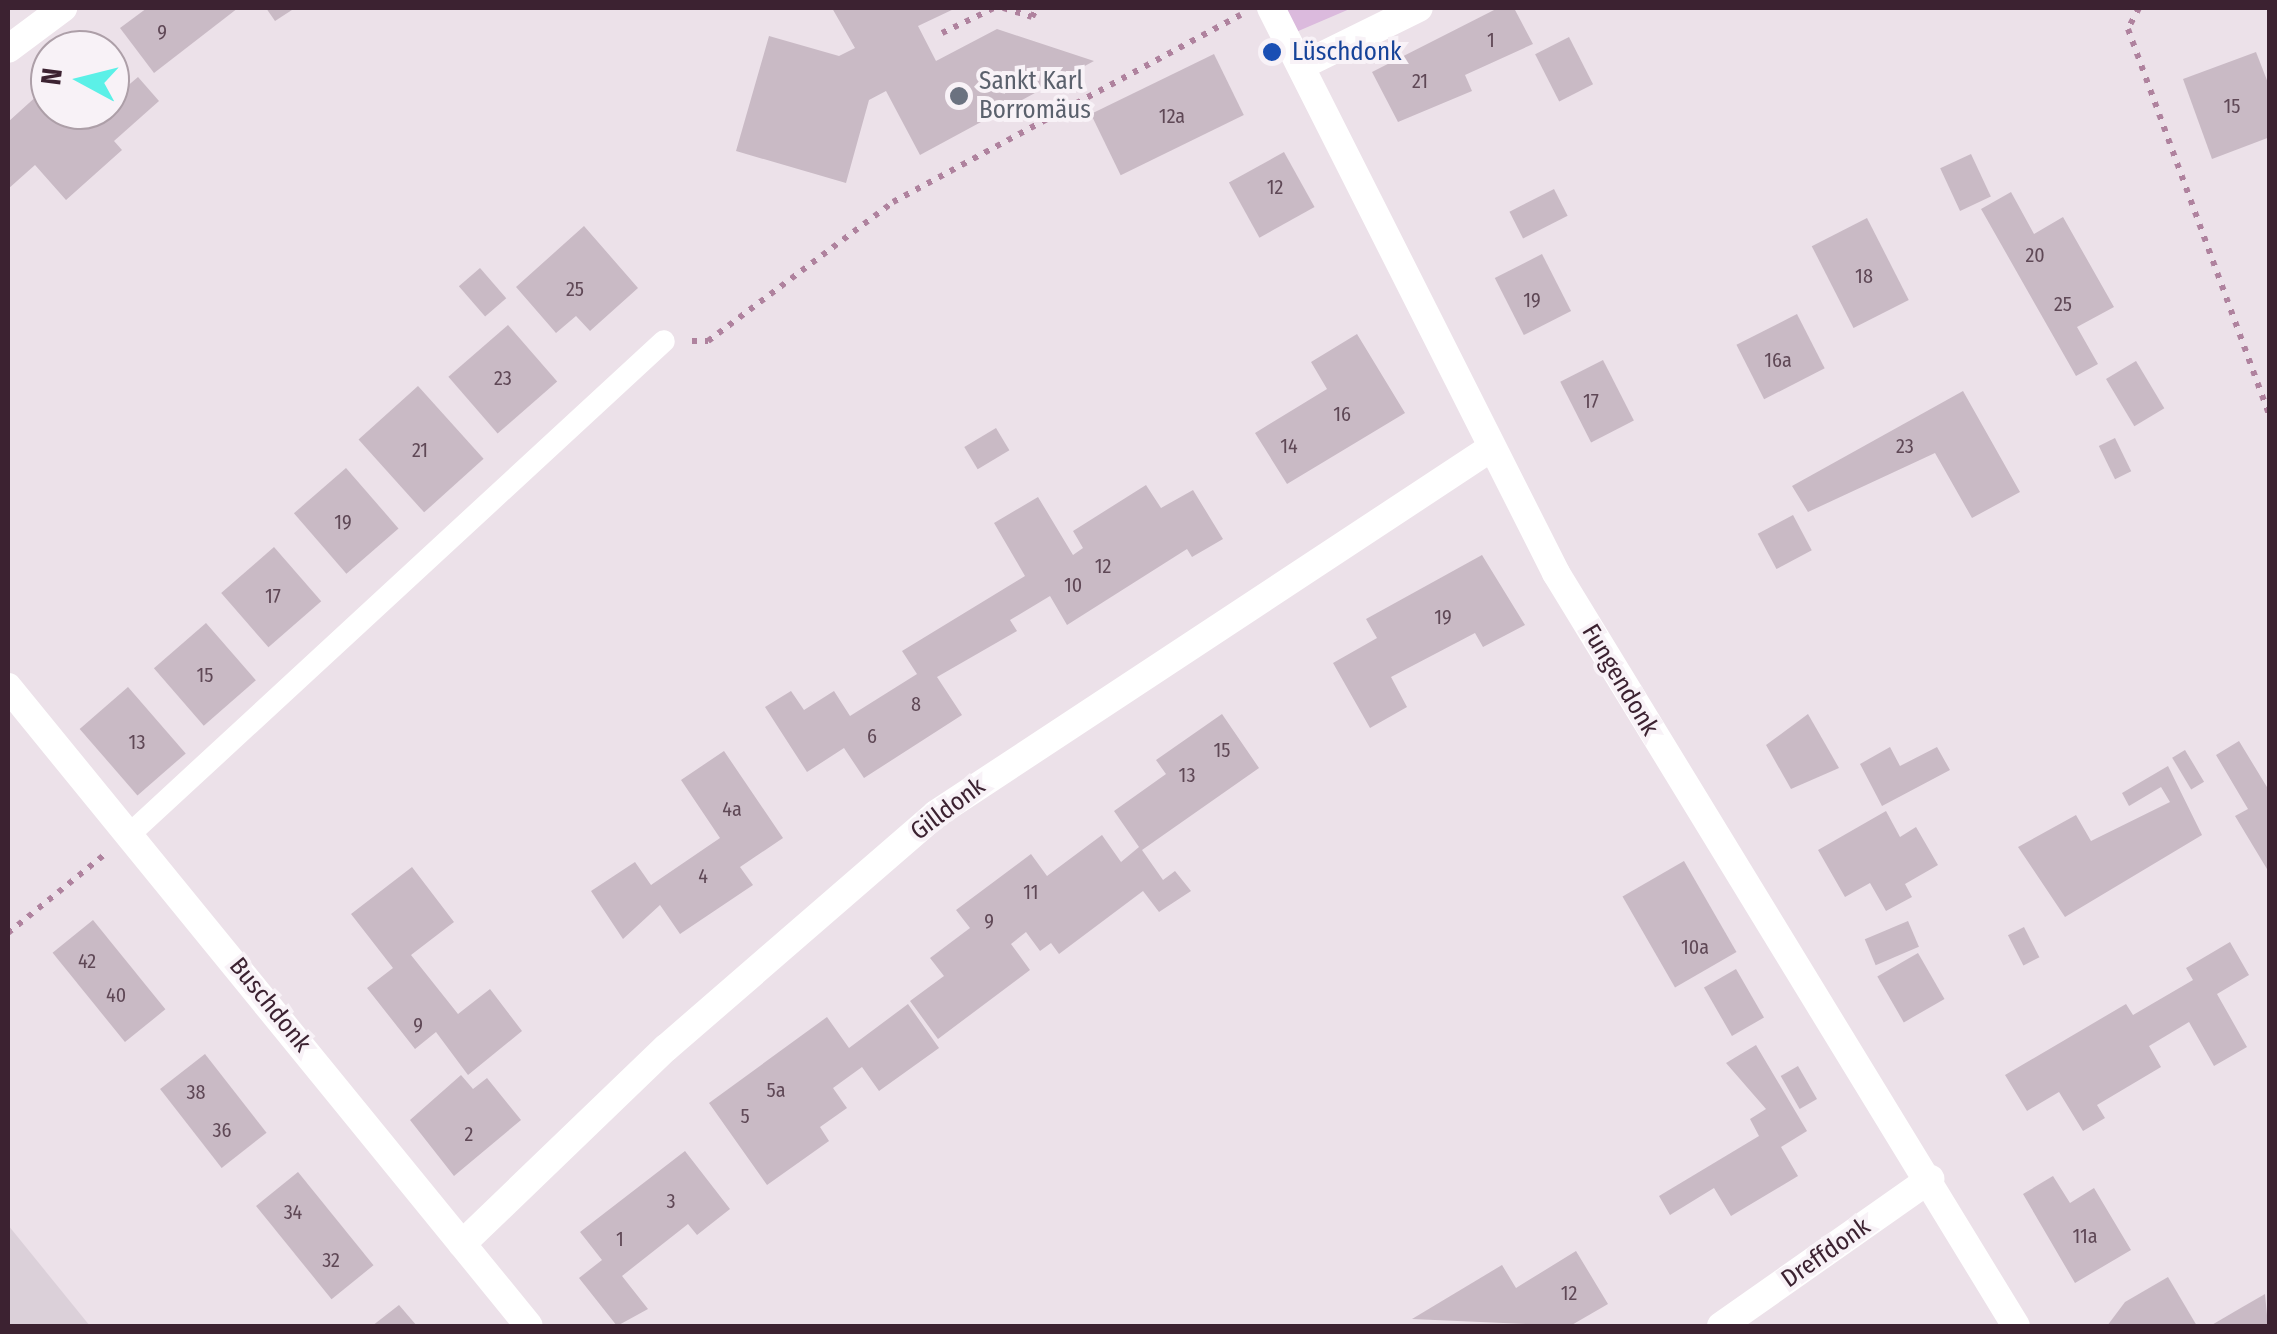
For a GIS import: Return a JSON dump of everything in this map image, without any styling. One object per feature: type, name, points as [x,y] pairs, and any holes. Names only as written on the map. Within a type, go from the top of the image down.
[{"type":"street","points":[[8,49],[63,8]]},
{"type":"street","name":"Fungendonk","points":[[1271,8],[1304,65],[1492,448],[1703,822],[1930,1179],[2016,1326]]},
{"type":"street","points":[[1304,65],[1420,8]]},
{"type":"street","name":"Gilldonk","points":[[462,1244],[666,1048],[936,814],[1492,448]]},
{"type":"street","name":"Buschdonk","points":[[8,688],[131,833],[528,1326]]},
{"type":"street","name":"Dreffdonk","points":[[1721,1326],[1930,1179]]},
{"type":"lane","points":[[131,833],[664,340]]},
{"type":"path","points":[[942,33],[994,8]]},
{"type":"path","points":[[1003,8],[1032,17],[1036,8]]},
{"type":"path","points":[[664,340],[708,341],[893,202],[1256,8]]},
{"type":"path","points":[[2140,8],[2128,29],[2270,418]]},
{"type":"path","points":[[8,933],[131,833]]},
{"type":"shaded area","points":[[1284,8],[1352,8],[1296,32]]},
{"type":"shaded area","points":[[8,1225],[90,1326],[8,1326]]},
{"type":"building","points":[[147,8],[238,8],[154,73],[130,41],[130,30],[120,28]]},
{"type":"building","points":[[266,8],[295,8],[275,21]]},
{"type":"building","name":"Sankt Karl Borromäus","points":[[832,8],[956,8],[918,26],[936,61],[997,29],[1094,61],[920,155],[886,91],[869,100],[846,183],[736,151],[769,36],[839,56],[855,48]]},
{"type":"building","points":[[1498,8],[1514,8],[1533,44],[1465,75],[1472,91],[1398,122],[1372,72]]},
{"type":"building","points":[[1569,37],[1593,84],[1559,101],[1535,54]]},
{"type":"building","points":[[2256,52],[2270,88],[2270,137],[2212,159],[2183,79]]},
{"type":"building","points":[[1214,54],[1244,115],[1121,175],[1091,114]]},
{"type":"building","points":[[138,77],[159,101],[130,127],[130,84]]},
{"type":"building","points":[[30,102],[30,130],[126,130],[114,141],[122,150],[66,200],[35,165],[8,189],[8,122]]},
{"type":"building","points":[[1284,152],[1315,207],[1259,238],[1229,183]]},
{"type":"building","points":[[1971,154],[1991,197],[1960,211],[1940,168]]},
{"type":"building","points":[[1554,189],[1568,216],[1523,238],[1509,212]]},
{"type":"building","points":[[2011,192],[2034,234],[2063,217],[2114,307],[2077,327],[2098,364],[2076,376],[1981,209]]},
{"type":"building","points":[[1867,218],[1909,300],[1854,328],[1812,246]]},
{"type":"building","points":[[584,226],[638,288],[590,331],[576,316],[556,333],[516,287]]},
{"type":"building","points":[[1542,254],[1571,311],[1524,335],[1495,278]]},
{"type":"building","points":[[480,268],[506,298],[485,317],[459,286]]},
{"type":"building","points":[[1797,314],[1825,368],[1764,399],[1736,345]]},
{"type":"building","points":[[508,325],[557,382],[498,433],[448,377]]},
{"type":"building","points":[[1357,334],[1405,413],[1287,484],[1255,433],[1327,389],[1311,362]]},
{"type":"building","points":[[1603,360],[1634,421],[1591,442],[1560,382]]},
{"type":"building","points":[[2136,361],[2164,408],[2134,426],[2106,379]]},
{"type":"building","points":[[418,386],[484,459],[424,512],[359,440]]},
{"type":"building","points":[[1963,391],[2020,492],[1972,518],[1935,453],[1808,512],[1792,486]]},
{"type":"building","points":[[996,428],[1009,450],[978,469],[964,447]]},
{"type":"building","points":[[2115,438],[2131,471],[2115,479],[2099,446]]},
{"type":"building","points":[[346,468],[398,528],[346,574],[294,513]]},
{"type":"building","points":[[1146,485],[1161,508],[1193,490],[1223,539],[1192,557],[1187,549],[1067,625],[1050,596],[1010,620],[1017,631],[937,677],[962,715],[864,778],[844,748],[807,772],[765,707],[791,691],[804,710],[834,691],[850,716],[917,674],[902,651],[1025,576],[994,523],[1038,497],[1073,555],[1083,548],[1073,531]]},
{"type":"building","points":[[1793,515],[1812,550],[1776,569],[1758,534]]},
{"type":"building","points":[[274,547],[321,601],[268,647],[221,593]]},
{"type":"building","points":[[1482,555],[1525,625],[1483,647],[1475,633],[1391,677],[1407,707],[1370,728],[1333,663],[1377,638],[1366,619]]},
{"type":"building","points":[[206,623],[256,680],[204,726],[154,668]]},
{"type":"building","points":[[128,687],[186,753],[137,795],[80,729]]},
{"type":"building","points":[[1222,714],[1259,768],[1142,850],[1163,880],[1175,871],[1191,891],[1159,912],[1143,891],[1059,954],[1051,943],[1040,951],[1026,932],[1011,944],[1030,970],[938,1039],[910,1001],[944,976],[930,958],[970,928],[956,910],[1031,854],[1047,876],[1102,835],[1121,862],[1139,847],[1114,811],[1166,774],[1156,760]]},
{"type":"building","points":[[1808,714],[1839,768],[1791,789],[1766,745]]},
{"type":"building","points":[[2239,741],[2270,792],[2270,874],[2235,816],[2248,809],[2216,755]]},
{"type":"building","points":[[1890,747],[1900,766],[1937,747],[1950,770],[1882,806],[1860,764]]},
{"type":"building","points":[[2185,750],[2204,782],[2191,789],[2172,758]]},
{"type":"building","points":[[724,751],[783,838],[740,867],[753,885],[680,934],[660,905],[623,939],[591,891],[635,862],[651,885],[720,838],[681,780]]},
{"type":"building","points":[[2168,766],[2202,835],[2065,917],[2018,847],[2076,815],[2091,841],[2170,802],[2161,787],[2129,806],[2122,793]]},
{"type":"building","points":[[1886,811],[1900,837],[1916,827],[1938,865],[1905,884],[1912,897],[1886,911],[1870,883],[1845,897],[1818,850]]},
{"type":"building","points":[[1684,861],[1736,952],[1675,987],[1623,896]]},
{"type":"building","points":[[412,867],[454,922],[411,955],[458,1014],[490,989],[522,1031],[468,1075],[436,1032],[415,1049],[367,988],[393,968],[351,914]]},
{"type":"building","points":[[93,920],[165,1009],[125,1042],[53,953]]},
{"type":"building","points":[[1908,921],[1919,947],[1876,965],[1865,939]]},
{"type":"building","points":[[2024,927],[2039,957],[2023,965],[2008,935]]},
{"type":"building","points":[[2230,942],[2249,975],[2217,994],[2247,1047],[2214,1066],[2189,1022],[2149,1046],[2161,1067],[2097,1105],[2105,1118],[2083,1131],[2059,1092],[2027,1111],[2005,1075],[2126,1004],[2133,1015],[2193,980],[2186,968]]},
{"type":"building","points":[[1918,953],[1944,999],[1904,1022],[1877,976]]},
{"type":"building","points":[[1736,969],[1764,1017],[1732,1036],[1704,987]]},
{"type":"building","points":[[908,1004],[939,1048],[879,1091],[862,1067],[833,1088],[847,1108],[820,1127],[829,1141],[767,1185],[709,1103],[827,1017],[849,1048]]},
{"type":"building","points":[[1756,1045],[1807,1131],[1781,1147],[1798,1176],[1731,1216],[1714,1188],[1670,1215],[1659,1196],[1759,1136],[1750,1119],[1766,1109],[1726,1063]]},
{"type":"building","points":[[205,1054],[267,1133],[222,1168],[160,1089]]},
{"type":"building","points":[[1798,1066],[1817,1099],[1800,1109],[1781,1076]]},
{"type":"building","points":[[461,1075],[473,1089],[487,1078],[521,1120],[454,1176],[410,1120]]},
{"type":"building","points":[[685,1151],[730,1209],[697,1235],[688,1224],[622,1276],[648,1309],[617,1326],[579,1278],[602,1260],[580,1232]]},
{"type":"building","points":[[298,1172],[374,1265],[332,1299],[256,1206]]},
{"type":"building","points":[[2053,1176],[2070,1203],[2094,1188],[2131,1250],[2075,1283],[2023,1194]]},
{"type":"building","points":[[1576,1251],[1608,1304],[1570,1326],[1412,1319],[1502,1265],[1516,1288]]},
{"type":"building","points":[[2168,1277],[2197,1326],[2107,1326],[2125,1302]]},
{"type":"building","points":[[2265,1294],[2268,1326],[2210,1326],[2239,1309]]},
{"type":"building","points":[[399,1305],[417,1326],[372,1326]]},
{"type":"place","name":"Lüschdonk","points":[[1272,52]]},
{"type":"place","name":"Sankt Karl Borromäus","points":[[959,96]]}]
